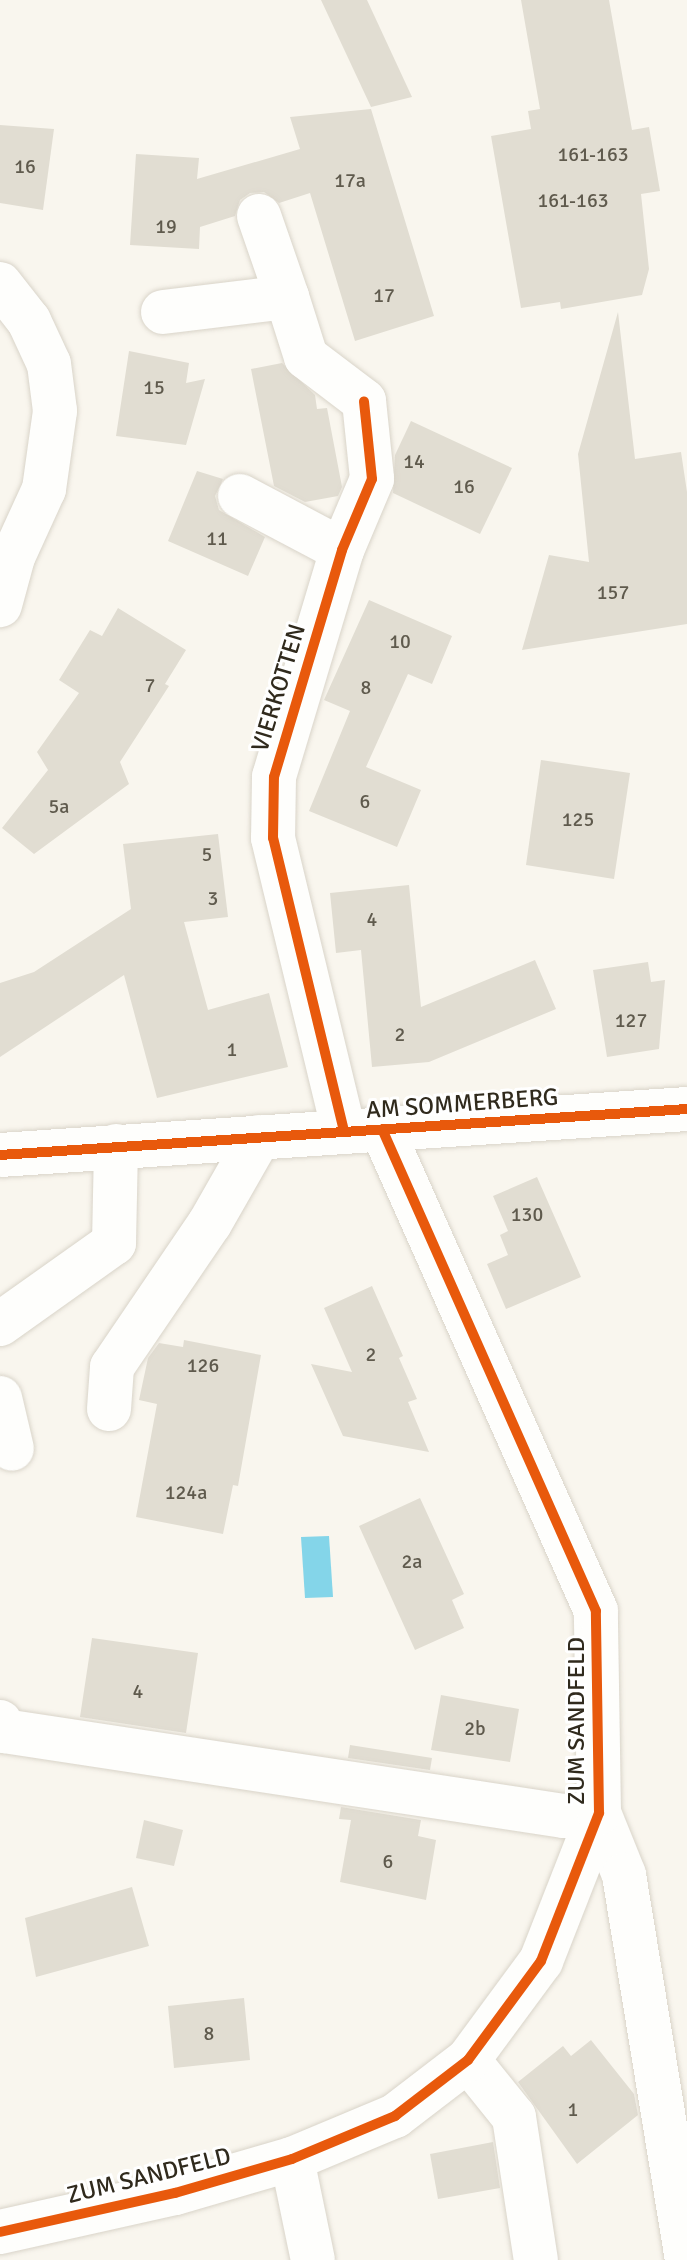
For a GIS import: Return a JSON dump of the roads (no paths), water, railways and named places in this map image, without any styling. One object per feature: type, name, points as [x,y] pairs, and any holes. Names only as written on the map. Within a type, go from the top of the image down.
[{"type":"street","points":[[163,312],[287,297],[259,216]]},
{"type":"street","points":[[0,284],[29,321],[49,364],[55,411],[44,489],[13,557],[0,605]]},
{"type":"street","name":"VIERKOTTEN","points":[[287,297],[306,357],[364,401],[372,479],[342,550],[274,777],[273,838],[363,1130]]},
{"type":"street","points":[[240,496],[342,550]]},
{"type":"street","name":"AM SOMMERBERG","points":[[0,1155],[687,1109]]},
{"type":"street","name":"ZUM SANDFELD","points":[[0,2232],[119,2208],[292,2159],[395,2116],[468,2060],[541,1961],[599,1813],[596,1611],[363,1130]]},
{"type":"street","points":[[109,1409],[112,1367],[210,1223],[259,1137]]},
{"type":"street","points":[[0,1324],[114,1243],[116,1146]]},
{"type":"street","points":[[0,1398],[12,1449]]},
{"type":"street","name":"ZUM SANDFELD","points":[[0,1722],[4,1731],[564,1816],[599,1813]]},
{"type":"street","points":[[599,1813],[624,1875],[687,2260]]},
{"type":"street","points":[[468,2060],[514,2117],[536,2260]]},
{"type":"street","points":[[292,2159],[313,2260]]},
{"type":"water","points":[[329,1536],[333,1597],[305,1598],[301,1537]]}]
